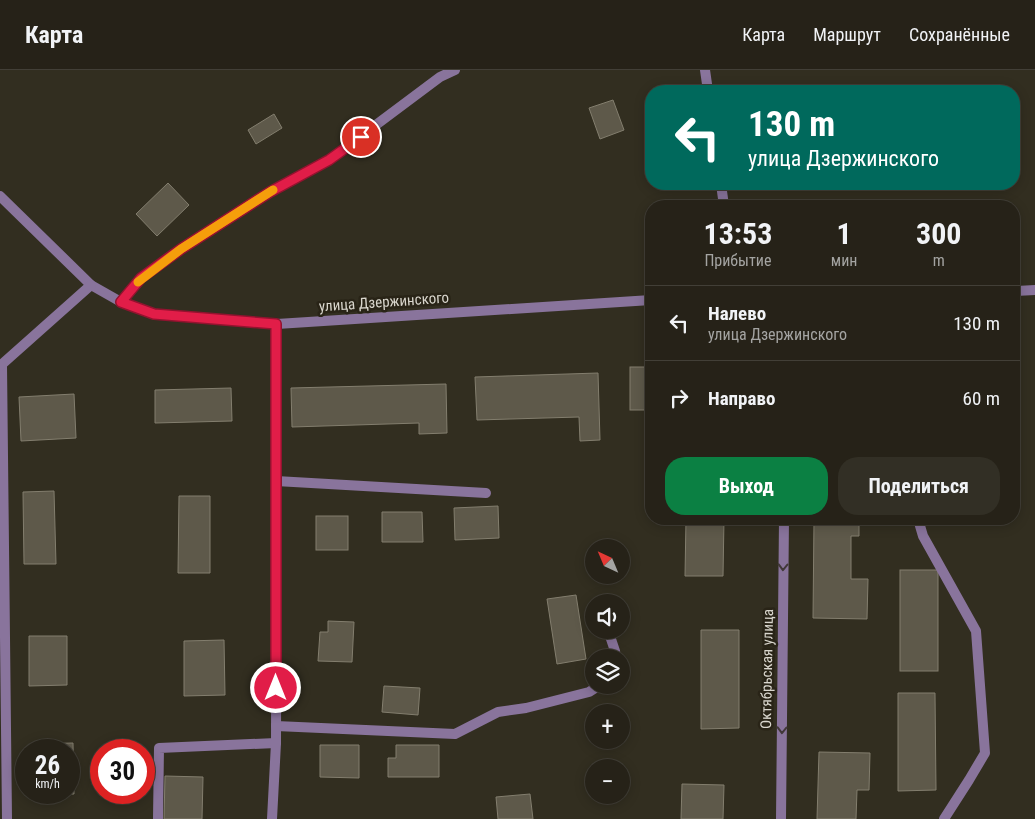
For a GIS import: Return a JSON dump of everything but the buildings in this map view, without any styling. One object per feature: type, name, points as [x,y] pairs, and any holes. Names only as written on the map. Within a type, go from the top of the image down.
[{"type":"street","points":[[121,302],[141,278],[181,249],[270,192],[329,160],[440,77],[455,70]]},
{"type":"street","points":[[705,70],[707,85]]},
{"type":"street","name":"улица Дзержинского","points":[[0,196],[91,284],[121,302],[154,314],[276,324],[645,300]]},
{"type":"street","points":[[7,819],[1,365],[91,284]]},
{"type":"street","points":[[1020,291],[1035,290]]},
{"type":"street","points":[[272,819],[276,743],[276,324]]},
{"type":"street","points":[[276,481],[486,493]]},
{"type":"street","name":"Октябрьская улица","points":[[781,819],[784,525]]},
{"type":"street","points":[[920,525],[923,536],[976,631],[985,753],[944,819]]},
{"type":"street","points":[[276,726],[455,734],[498,712],[526,708],[585,693]]},
{"type":"street","points":[[158,819],[160,748],[276,743]]},
{"type":"slow traffic","points":[[138,282],[181,249],[273,190]]},
{"type":"route","points":[[276,688],[276,324],[154,314],[121,302],[141,278],[181,249],[270,192],[329,160],[361,137]]}]
